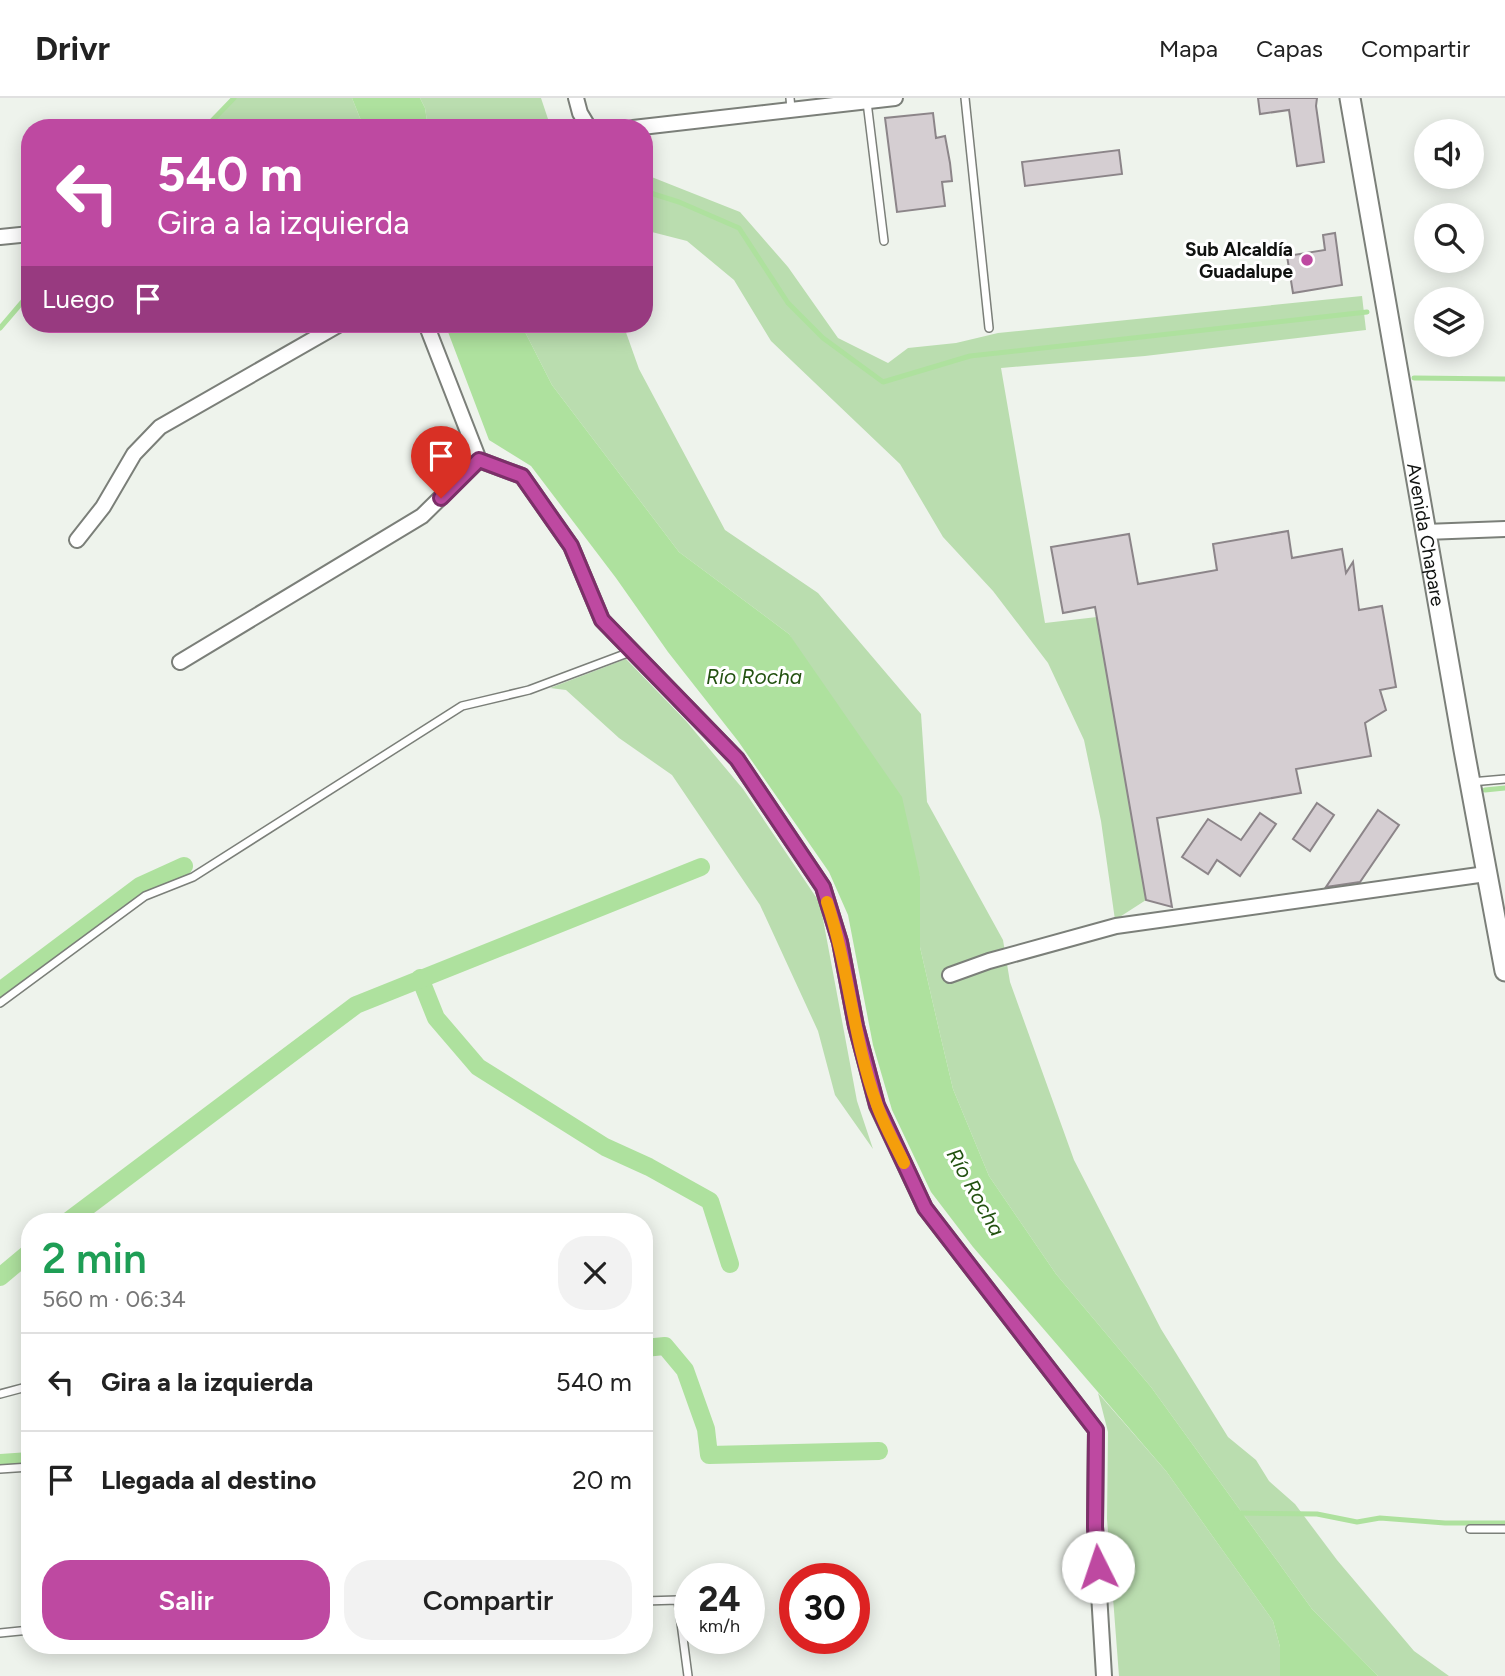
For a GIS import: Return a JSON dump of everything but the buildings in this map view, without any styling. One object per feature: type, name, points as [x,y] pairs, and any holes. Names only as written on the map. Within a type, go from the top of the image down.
[{"type":"main road","name":"Avenida Chapare","points":[[1350,98],[1505,971]]},
{"type":"street","points":[[576,98],[584,119]]},
{"type":"street","points":[[653,125],[791,104],[867,102],[895,98]]},
{"type":"street","points":[[0,237],[21,235]]},
{"type":"street","points":[[77,540],[103,507],[134,454],[160,427],[324,333]]},
{"type":"street","points":[[430,333],[479,460],[522,476],[571,546],[602,620],[737,759],[823,887],[840,942],[856,1026],[877,1105],[925,1208],[1096,1430],[1095,1527],[1103,1676]]},
{"type":"street","points":[[180,662],[422,516],[479,460]]},
{"type":"street","points":[[1425,532],[1505,529]]},
{"type":"street","points":[[950,975],[989,961],[1116,926],[1486,874]]},
{"type":"lane","points":[[965,98],[989,328]]},
{"type":"lane","points":[[867,102],[884,242]]},
{"type":"lane","points":[[0,1003],[145,896],[193,877],[462,706],[529,690],[633,651]]},
{"type":"lane","points":[[1471,782],[1505,779]]},
{"type":"lane","points":[[0,1394],[21,1388]]},
{"type":"lane","points":[[0,1469],[21,1468]]},
{"type":"lane","points":[[1470,1529],[1505,1529]]},
{"type":"lane","points":[[653,1601],[678,1600],[688,1676]]},
{"type":"lane","points":[[0,1633],[21,1631]]},
{"type":"shaded area","points":[[234,98],[352,98],[360,119],[214,119]]},
{"type":"shaded area","points":[[420,98],[541,98],[548,119],[427,119]]},
{"type":"shaded area","points":[[653,178],[740,212],[788,267],[838,338],[888,363],[908,348],[956,343],[998,333],[1362,296],[1366,330],[1145,356],[1001,368],[1045,623],[1097,617],[1146,900],[1115,920],[1101,821],[1084,740],[1048,663],[993,591],[943,537],[900,464],[771,341],[734,280],[687,241],[653,232]]},
{"type":"shaded area","points":[[526,333],[626,333],[639,369],[725,530],[818,593],[921,714],[927,802],[1003,940],[1010,982],[1074,1160],[1161,1329],[1228,1437],[1256,1460],[1269,1481],[1295,1504],[1337,1560],[1414,1651],[1449,1676],[1378,1676],[1312,1609],[1151,1387],[1056,1274],[989,1176],[953,1089],[920,947],[920,876],[789,634],[679,552],[552,385]]},
{"type":"shaded area","points":[[626,659],[686,721],[743,789],[820,903],[857,1101],[873,1149],[835,1095],[818,1031],[760,905],[672,775],[619,738],[566,690],[550,688]]},
{"type":"shaded area","points":[[1098,1393],[1166,1471],[1273,1621],[1280,1647],[1280,1676],[1119,1676],[1107,1519],[1108,1432]]},
{"type":"water","points":[[352,98],[420,98],[427,119],[360,119]]},
{"type":"water","name":"Río Rocha","points":[[448,333],[526,333],[552,385],[679,552],[789,634],[902,797],[920,876],[920,947],[953,1089],[989,1176],[1056,1274],[1151,1387],[1312,1609],[1378,1676],[1280,1676],[1280,1647],[1273,1621],[1166,1471],[973,1247],[931,1192],[892,1110],[873,1045],[848,915],[829,872],[738,741],[668,652],[531,466],[489,440]]},
{"type":"waterway","points":[[214,119],[234,98]]},
{"type":"waterway","points":[[653,194],[739,228],[788,303],[823,338],[883,382],[970,356],[1367,312]]},
{"type":"waterway","points":[[0,328],[21,304]]},
{"type":"waterway","points":[[1414,378],[1505,379]]},
{"type":"waterway","points":[[1485,790],[1505,788]]},
{"type":"waterway","points":[[0,991],[140,886],[184,866]]},
{"type":"waterway","points":[[79,1213],[356,1005],[701,867]]},
{"type":"waterway","points":[[420,978],[436,1018],[478,1067],[605,1147],[649,1167],[710,1201],[730,1264]]},
{"type":"waterway","points":[[0,1277],[21,1260]]},
{"type":"waterway","points":[[653,1347],[665,1346],[685,1370],[706,1429],[709,1455],[879,1451]]},
{"type":"waterway","points":[[0,1463],[21,1462]]},
{"type":"waterway","points":[[1236,1513],[1317,1514],[1357,1522],[1380,1518],[1445,1523],[1505,1523]]},
{"type":"slow traffic","points":[[827,902],[840,942],[856,1026],[877,1105],[904,1163]]},
{"type":"place","name":"Sub Alcaldía Guadalupe","points":[[1307,260]]},
{"type":"route","points":[[441,498],[479,460],[522,476],[571,546],[602,620],[737,759],[823,887],[840,942],[856,1026],[877,1105],[925,1208],[1096,1430],[1095,1527],[1098,1567]]}]
